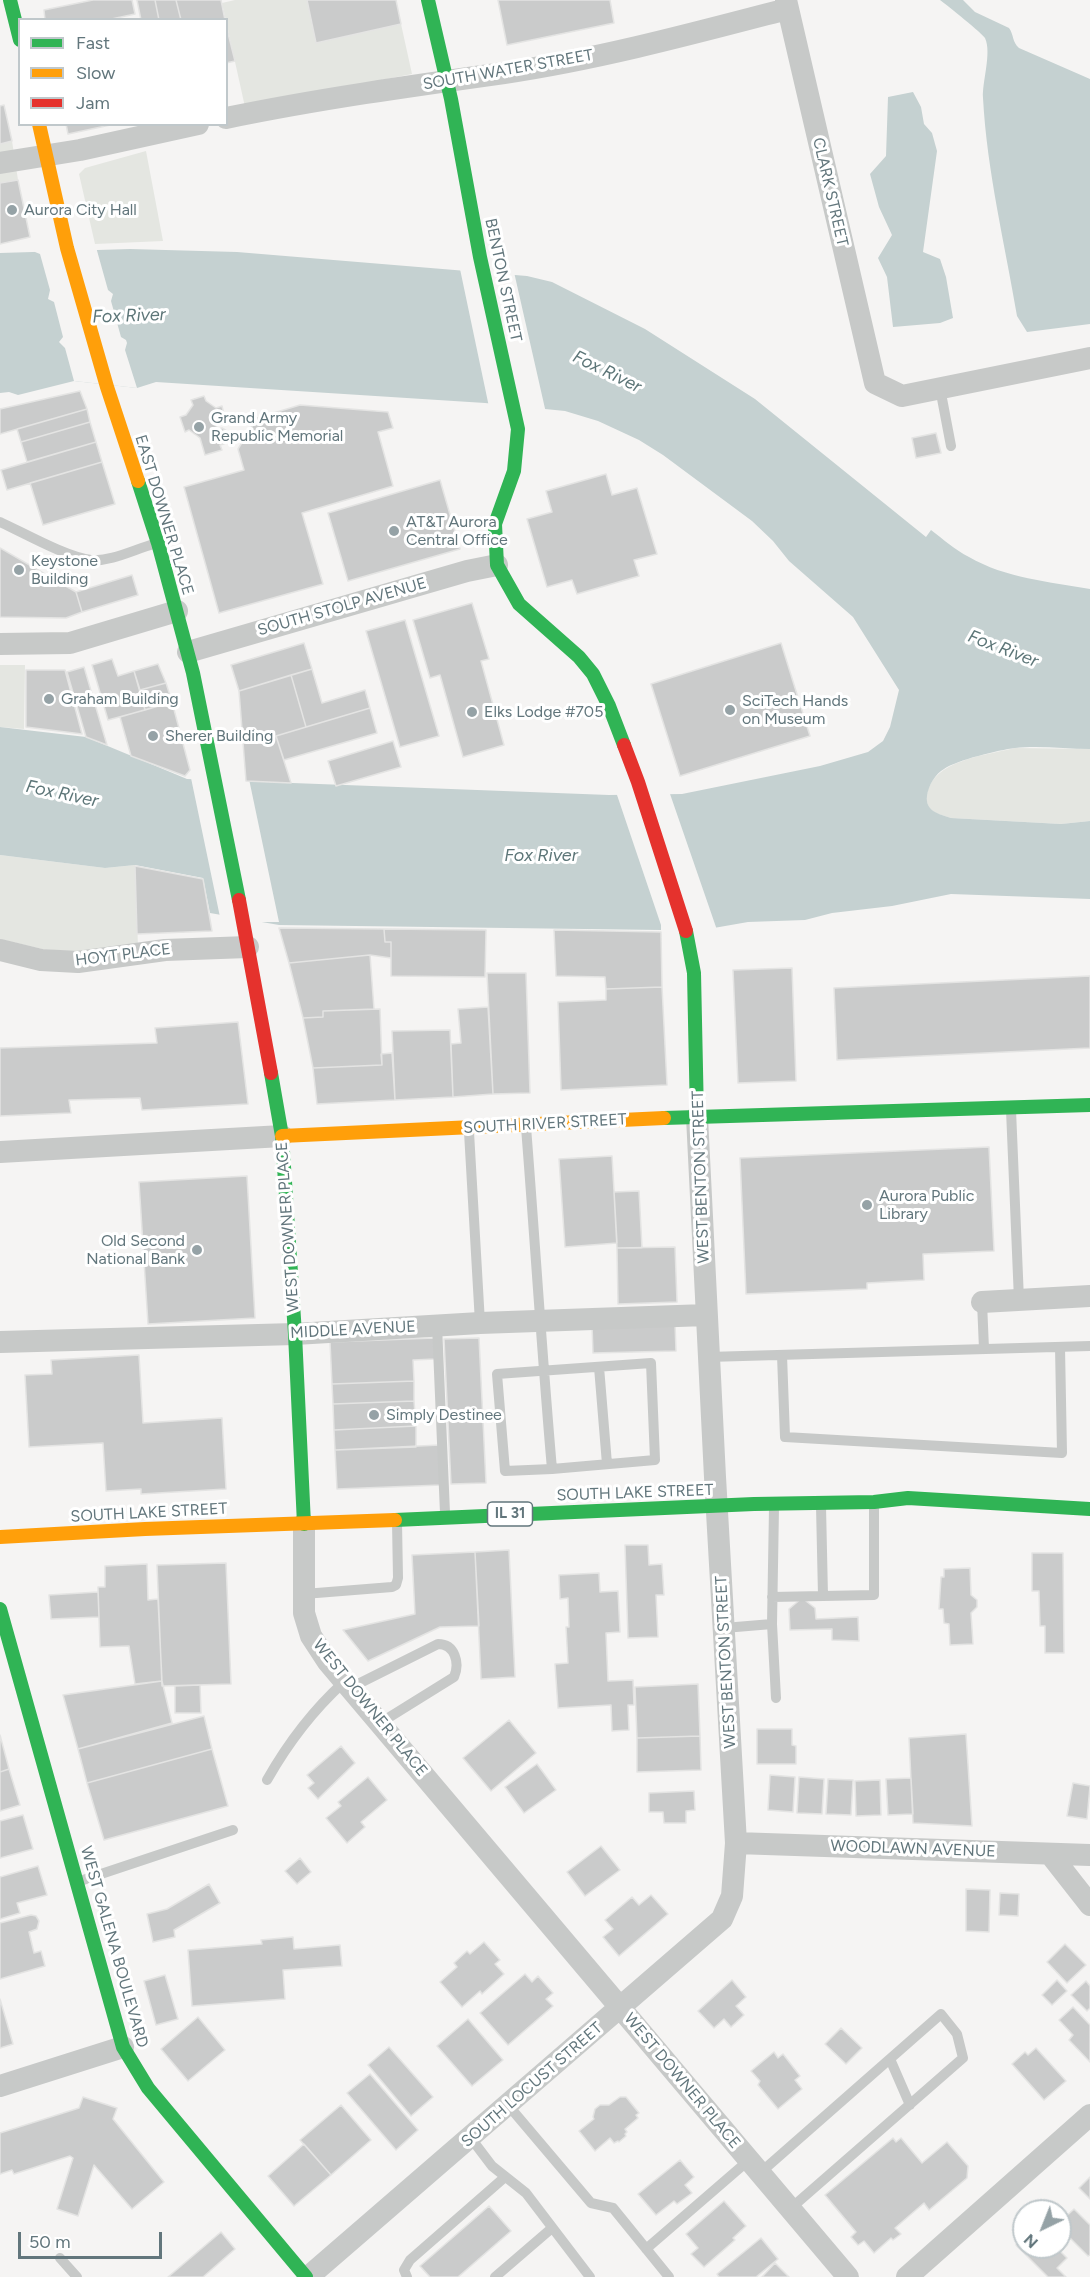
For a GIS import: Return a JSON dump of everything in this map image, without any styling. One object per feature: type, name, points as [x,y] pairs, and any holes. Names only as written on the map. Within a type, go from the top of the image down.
[{"type":"street","points":[[10,0],[18,32]]},
{"type":"street","name":"BENTON STREET","points":[[428,0],[447,81],[480,257],[518,429],[514,471],[495,524],[497,565]]},
{"type":"street","name":"SOUTH WATER STREET","points":[[228,118],[332,97],[447,81],[569,60],[675,38],[787,5]]},
{"type":"street","name":"CLARK STREET","points":[[787,5],[875,383],[902,396],[940,388]]},
{"type":"street","name":"EAST DOWNER PLACE","points":[[39,126],[67,248],[106,387],[158,543],[188,652],[241,920]]},
{"type":"street","points":[[0,163],[46,156],[188,126]]},
{"type":"street","points":[[940,388],[1090,358]]},
{"type":"street","name":"SOUTH STOLP AVENUE","points":[[188,652],[467,571],[497,565]]},
{"type":"street","name":"WEST BENTON STREET","points":[[497,565],[519,604],[579,657],[593,674],[609,706],[638,782],[688,938],[694,973],[708,1357],[736,1843]]},
{"type":"street","points":[[0,644],[70,643],[177,611]]},
{"type":"street","name":"WEST DOWNER PLACE","points":[[241,920],[248,946],[282,1136],[304,1524],[302,1558],[304,1613],[310,1636],[347,1685],[848,2277]]},
{"type":"street","name":"HOYT PLACE","points":[[0,950],[61,962],[78,962],[165,950],[248,946]]},
{"type":"street","name":"SOUTH RIVER STREET","points":[[0,1152],[469,1127],[1090,1104]]},
{"type":"street","points":[[982,1302],[1090,1296]]},
{"type":"street","name":"MIDDLE AVENUE","points":[[0,1342],[295,1334],[480,1323],[706,1315]]},
{"type":"street","name":"SOUTH LAKE STREET","points":[[0,1537],[145,1528],[874,1502],[908,1498],[1090,1509]]},
{"type":"street","name":"WEST GALENA BOULEVARD","points":[[0,1609],[123,2047],[148,2088],[307,2277]]},
{"type":"street","name":"WOODLAWN AVENUE","points":[[736,1843],[1090,1856]]},
{"type":"street","name":"SOUTH LOCUST STREET","points":[[307,2277],[722,1919],[732,1896],[736,1843]]},
{"type":"street","points":[[1050,1854],[1090,1905]]},
{"type":"street","points":[[0,2086],[123,2047]]},
{"type":"street","points":[[907,2277],[1090,2115]]},
{"type":"lane","points":[[940,388],[951,446]]},
{"type":"lane","points":[[0,522],[74,556],[92,560],[108,558],[158,543]]},
{"type":"lane","points":[[1011,1107],[1019,1300]]},
{"type":"lane","points":[[526,1125],[552,1469]]},
{"type":"lane","points":[[469,1127],[480,1323]]},
{"type":"lane","points":[[982,1302],[984,1349]]},
{"type":"lane","points":[[437,1325],[445,1517]]},
{"type":"lane","points":[[708,1357],[1090,1346]]},
{"type":"lane","points":[[782,1355],[785,1437],[1062,1453],[1060,1347]]},
{"type":"lane","points":[[651,1363],[655,1460],[505,1472],[497,1374],[599,1367],[651,1363]]},
{"type":"lane","points":[[599,1367],[607,1464]]},
{"type":"lane","points":[[772,1597],[874,1594],[874,1502]]},
{"type":"lane","points":[[774,1504],[772,1624],[776,1698]]},
{"type":"lane","points":[[821,1504],[824,1596]]},
{"type":"lane","points":[[304,1594],[396,1585],[399,1578],[397,1519]]},
{"type":"lane","points":[[724,1628],[772,1624]]},
{"type":"lane","points":[[267,1780],[297,1731],[347,1685],[438,1644],[450,1646],[457,1670],[454,1677],[380,1723]]},
{"type":"lane","points":[[77,1882],[233,1830]]},
{"type":"lane","points":[[646,2249],[754,2167],[941,2014],[957,2034],[963,2058],[790,2209]]},
{"type":"lane","points":[[890,2058],[910,2104]]},
{"type":"lane","points":[[508,2105],[591,2203],[613,2208],[669,2277]]},
{"type":"lane","points":[[470,2137],[492,2166],[526,2193],[590,2277]]},
{"type":"lane","points":[[405,2273],[410,2260],[505,2177]]},
{"type":"lane","points":[[495,2277],[552,2228]]},
{"type":"lane","points":[[60,2258],[77,2277]]},
{"type":"shaded area","points":[[235,0],[307,0],[316,42],[401,24],[412,74],[245,107],[228,30],[228,18],[225,18],[222,3]]},
{"type":"shaded area","points":[[12,141],[18,180],[0,183],[0,144]]},
{"type":"shaded area","points":[[146,151],[163,241],[95,244],[79,174],[85,168]]},
{"type":"shaded area","points":[[0,665],[25,665],[24,729],[0,727]]},
{"type":"shaded area","points":[[1015,748],[1090,749],[1090,821],[1061,824],[951,818],[934,812],[928,806],[927,796],[938,774],[962,761]]},
{"type":"shaded area","points":[[0,855],[105,868],[135,865],[138,947],[75,952],[42,949],[0,939]]},
{"type":"water","points":[[940,0],[963,0],[975,12],[1009,28],[1019,48],[1090,79],[1090,324],[1027,332],[1017,316],[992,181],[985,126],[983,91],[987,44],[983,35]]},
{"type":"water","points":[[913,92],[921,107],[924,124],[932,133],[937,151],[923,252],[940,259],[946,277],[953,318],[940,323],[893,327],[887,277],[878,258],[892,235],[879,207],[870,174],[886,156],[888,97]]},
{"type":"water","name":"Fox River","points":[[130,249],[237,252],[527,276],[552,282],[645,329],[755,399],[926,537],[931,530],[954,548],[997,570],[1090,589],[1090,749],[1024,747],[968,759],[938,774],[929,788],[927,801],[934,811],[951,818],[1061,824],[1090,821],[1090,899],[951,894],[892,906],[832,913],[805,920],[748,922],[708,929],[279,925],[210,913],[203,878],[135,865],[105,868],[0,855],[0,727],[86,737],[187,779],[609,795],[682,794],[820,766],[868,752],[883,741],[890,727],[899,690],[853,617],[789,561],[773,541],[752,521],[663,455],[639,440],[598,421],[565,411],[485,403],[156,382],[137,388],[74,381],[18,395],[9,392],[0,393],[0,253]]},
{"type":"pier","points":[[96,247],[108,290],[113,294],[111,301],[121,337],[127,343],[125,350],[137,388],[74,381],[65,348],[59,342],[63,337],[54,302],[48,299],[50,290],[40,254],[34,249]]},
{"type":"pier","points":[[460,269],[514,272],[546,413],[489,407]]},
{"type":"pier","points":[[191,778],[249,779],[279,922],[248,922],[220,917]]},
{"type":"pier","points":[[669,791],[717,930],[708,932],[679,930],[661,933],[661,925],[616,792]]},
{"type":"building","points":[[93,0],[132,0],[135,14],[116,18],[45,18],[44,10]]},
{"type":"building","points":[[137,0],[155,0],[159,18],[141,18]]},
{"type":"building","points":[[155,0],[176,0],[180,18],[159,18]]},
{"type":"building","points":[[176,0],[221,0],[225,18],[180,18]]},
{"type":"building","points":[[307,0],[396,0],[401,24],[316,43]]},
{"type":"building","points":[[498,0],[610,0],[614,23],[507,45]]},
{"type":"building","points":[[228,33],[235,61],[228,63]]},
{"type":"building","points":[[4,105],[12,141],[0,144],[0,106]]},
{"type":"building","points":[[66,126],[106,126],[68,134]]},
{"type":"building","name":"Aurora City Hall","points":[[18,180],[30,237],[0,244],[0,183]]},
{"type":"building","points":[[80,391],[87,409],[0,434],[0,409]]},
{"type":"building","name":"Grand Army Republic Memorial","points":[[204,396],[206,401],[216,408],[222,406],[225,419],[219,420],[215,430],[222,428],[230,433],[224,444],[220,445],[222,450],[205,455],[200,438],[189,430],[185,432],[180,417],[186,415],[193,405],[191,400]]},
{"type":"building","points":[[300,405],[388,412],[393,428],[378,432],[393,486],[302,513],[323,584],[219,613],[184,487],[244,470],[238,449],[257,418]]},
{"type":"building","points":[[87,409],[90,422],[21,442],[17,429]]},
{"type":"building","points":[[90,422],[96,442],[27,462],[21,442]]},
{"type":"building","points":[[936,433],[941,453],[916,458],[912,438]]},
{"type":"building","points":[[96,442],[102,462],[7,490],[1,470]]},
{"type":"building","points":[[102,462],[115,504],[43,525],[30,483]]},
{"type":"building","points":[[606,474],[612,495],[637,488],[657,554],[634,560],[639,576],[577,594],[572,580],[547,587],[527,519],[552,512],[546,491]]},
{"type":"building","name":"AT&T Aurora Central Office","points":[[440,480],[460,549],[348,581],[328,513]]},
{"type":"building","name":"Keystone Building","points":[[0,548],[76,592],[82,612],[66,618],[0,617]]},
{"type":"building","points":[[132,575],[138,595],[82,612],[76,592]]},
{"type":"building","name":"Elks Lodge #705","points":[[472,603],[489,659],[481,661],[504,745],[463,757],[440,675],[430,678],[413,620]]},
{"type":"building","points":[[405,620],[439,736],[400,747],[366,631]]},
{"type":"building","points":[[304,643],[312,669],[239,691],[231,665]]},
{"type":"building","name":"SciTech Hands on Museum","points":[[781,643],[810,736],[680,776],[651,684]]},
{"type":"building","points":[[112,659],[118,676],[134,671],[145,710],[108,720],[92,665]]},
{"type":"building","points":[[158,664],[166,683],[140,690],[134,671]]},
{"type":"building","points":[[84,667],[107,745],[86,737],[67,672]]},
{"type":"building","points":[[312,669],[322,703],[365,690],[370,708],[306,727],[291,675]]},
{"type":"building","name":"Graham Building","points":[[26,670],[65,670],[82,734],[26,727]]},
{"type":"building","points":[[291,675],[306,727],[276,736],[291,783],[246,781],[239,691]]},
{"type":"building","points":[[166,683],[172,702],[145,710],[140,690]]},
{"type":"building","name":"Sherer Building","points":[[172,702],[190,770],[185,776],[131,756],[120,717]]},
{"type":"building","points":[[370,708],[377,733],[284,760],[276,736]]},
{"type":"building","points":[[393,741],[401,767],[336,786],[328,761]]},
{"type":"building","points":[[135,866],[203,879],[212,931],[137,934]]},
{"type":"building","points":[[279,928],[384,929],[385,942],[391,942],[391,958],[370,955],[289,963]]},
{"type":"building","points":[[384,929],[486,930],[485,977],[391,976],[391,942],[385,942]]},
{"type":"building","points":[[554,930],[661,932],[662,987],[606,989],[605,977],[556,976]]},
{"type":"building","points":[[370,955],[374,1009],[323,1011],[323,1017],[303,1018],[289,963]]},
{"type":"building","points":[[792,968],[796,1081],[738,1083],[733,970]]},
{"type":"building","points":[[487,973],[526,973],[530,1093],[493,1094]]},
{"type":"building","points":[[1090,976],[1090,1048],[837,1060],[834,988]]},
{"type":"building","points":[[662,987],[667,1085],[561,1090],[558,1002],[606,1000],[606,989]]},
{"type":"building","points":[[488,1007],[493,1094],[453,1097],[451,1044],[461,1043],[458,1009]]},
{"type":"building","points":[[380,1009],[382,1065],[313,1068],[303,1018],[323,1017],[323,1011]]},
{"type":"building","points":[[238,1022],[248,1104],[142,1110],[140,1098],[69,1100],[71,1113],[0,1116],[0,1048],[157,1043],[155,1028]]},
{"type":"building","points":[[450,1030],[453,1097],[395,1100],[392,1031]]},
{"type":"building","points":[[392,1053],[395,1100],[317,1104],[313,1068],[382,1065],[381,1054]]},
{"type":"building","name":"Aurora Public Library","points":[[989,1147],[994,1251],[923,1254],[924,1280],[867,1283],[867,1289],[746,1294],[740,1158]]},
{"type":"building","points":[[612,1156],[617,1243],[565,1247],[559,1159]]},
{"type":"building","name":"Old Second National Bank","points":[[247,1176],[255,1318],[148,1324],[139,1182]]},
{"type":"building","points":[[639,1191],[642,1248],[617,1248],[614,1192]]},
{"type":"building","points":[[675,1247],[677,1302],[618,1304],[617,1248]]},
{"type":"building","points":[[675,1323],[676,1351],[593,1353],[592,1325]]},
{"type":"building","points":[[434,1338],[435,1359],[413,1360],[414,1381],[332,1384],[330,1342]]},
{"type":"building","points":[[479,1338],[486,1483],[451,1484],[444,1339]]},
{"type":"building","points":[[139,1355],[143,1423],[222,1418],[226,1489],[141,1494],[141,1489],[106,1491],[103,1443],[29,1447],[25,1375],[52,1374],[51,1360]]},
{"type":"building","points":[[414,1381],[414,1401],[333,1404],[332,1384]]},
{"type":"building","name":"Simply Destinee","points":[[414,1401],[416,1426],[334,1430],[333,1404]]},
{"type":"building","points":[[416,1426],[416,1447],[335,1450],[334,1430]]},
{"type":"building","points":[[440,1445],[441,1485],[337,1489],[335,1450]]},
{"type":"building","points":[[625,1545],[648,1545],[649,1565],[662,1564],[664,1595],[656,1595],[658,1637],[628,1638]]},
{"type":"building","points":[[509,1550],[515,1677],[481,1679],[475,1552]]},
{"type":"building","points":[[475,1552],[479,1626],[440,1627],[368,1661],[343,1630],[415,1614],[412,1555]]},
{"type":"building","points":[[1032,1553],[1063,1553],[1064,1653],[1045,1653],[1045,1626],[1040,1626],[1039,1591],[1032,1591]]},
{"type":"building","points":[[226,1563],[231,1684],[162,1686],[157,1565]]},
{"type":"building","points":[[147,1564],[148,1600],[158,1599],[162,1681],[135,1684],[129,1646],[100,1647],[98,1587],[105,1587],[105,1566]]},
{"type":"building","points":[[970,1568],[971,1595],[977,1600],[977,1607],[971,1613],[973,1644],[950,1645],[949,1624],[944,1623],[943,1609],[939,1609],[941,1577],[944,1577],[944,1569]]},
{"type":"building","points":[[599,1573],[600,1592],[618,1591],[620,1632],[606,1633],[608,1681],[633,1680],[634,1705],[628,1705],[629,1730],[612,1731],[611,1705],[558,1708],[555,1664],[568,1663],[566,1627],[569,1627],[568,1598],[560,1599],[559,1575]]},
{"type":"building","points":[[98,1592],[99,1617],[51,1619],[49,1595]]},
{"type":"building","points":[[802,1598],[815,1608],[816,1619],[858,1617],[859,1641],[832,1640],[832,1629],[790,1630],[789,1609]]},
{"type":"building","points":[[162,1681],[172,1723],[78,1749],[63,1695]]},
{"type":"building","points":[[698,1684],[700,1736],[637,1738],[635,1687]]},
{"type":"building","points":[[200,1685],[201,1713],[175,1713],[175,1686]]},
{"type":"building","points":[[204,1716],[212,1749],[87,1783],[78,1749]]},
{"type":"building","points":[[509,1720],[536,1753],[491,1791],[463,1758]]},
{"type":"building","points":[[757,1729],[792,1729],[792,1745],[796,1746],[796,1764],[757,1764]]},
{"type":"building","points":[[966,1734],[972,1826],[913,1823],[909,1738]]},
{"type":"building","points":[[0,1735],[9,1769],[0,1772]]},
{"type":"building","points":[[700,1736],[701,1770],[637,1772],[637,1738]]},
{"type":"building","points":[[341,1746],[355,1763],[318,1799],[308,1788],[314,1783],[307,1775]]},
{"type":"building","points":[[212,1749],[228,1806],[104,1840],[87,1783]]},
{"type":"building","points":[[537,1764],[556,1790],[524,1813],[505,1787]]},
{"type":"building","points":[[9,1769],[20,1805],[0,1811],[0,1772]]},
{"type":"building","points":[[770,1775],[795,1777],[793,1812],[768,1810]]},
{"type":"building","points":[[368,1777],[387,1800],[361,1822],[365,1827],[347,1843],[326,1818],[341,1806],[338,1802]]},
{"type":"building","points":[[799,1777],[824,1779],[822,1814],[797,1813]]},
{"type":"building","points":[[911,1778],[913,1814],[888,1815],[886,1779]]},
{"type":"building","points":[[828,1779],[853,1780],[851,1815],[826,1814]]},
{"type":"building","points":[[880,1780],[881,1815],[856,1816],[855,1781]]},
{"type":"building","points":[[1073,1783],[1090,1786],[1087,1819],[1067,1816]]},
{"type":"building","points":[[694,1791],[695,1810],[686,1811],[686,1823],[664,1823],[663,1812],[649,1812],[649,1793]]},
{"type":"building","points":[[23,1815],[33,1849],[0,1858],[0,1821]]},
{"type":"building","points":[[601,1846],[620,1870],[585,1896],[567,1872]]},
{"type":"building","points":[[300,1858],[311,1872],[297,1884],[285,1871]]},
{"type":"building","points":[[38,1866],[47,1895],[17,1903],[20,1913],[0,1919],[0,1877]]},
{"type":"building","points":[[209,1884],[220,1903],[174,1930],[175,1937],[153,1942],[147,1914],[167,1909]]},
{"type":"building","points":[[966,1889],[990,1890],[989,1932],[966,1931]]},
{"type":"building","points":[[1000,1893],[1019,1894],[1018,1916],[999,1915]]},
{"type":"building","points":[[651,1895],[668,1914],[619,1956],[603,1937],[613,1929],[605,1920],[632,1897],[639,1905]]},
{"type":"building","points":[[31,1915],[36,1916],[39,1921],[37,1929],[29,1932],[34,1953],[41,1951],[45,1966],[0,1979],[0,1923]]},
{"type":"building","points":[[293,1937],[294,1949],[340,1945],[342,1966],[283,1970],[285,1999],[192,2006],[188,1950],[262,1944],[261,1940]]},
{"type":"building","points":[[484,1942],[500,1960],[495,1964],[504,1974],[482,1994],[480,1991],[462,2007],[440,1982],[457,1967],[454,1963],[467,1951],[470,1954]]},
{"type":"building","points":[[1065,1944],[1086,1965],[1067,1983],[1047,1962]]},
{"type":"building","points":[[525,1974],[532,1982],[538,1976],[553,1993],[546,1999],[553,2006],[508,2045],[480,2013]]},
{"type":"building","points":[[165,1975],[178,2019],[156,2025],[144,1981]]},
{"type":"building","points":[[732,1980],[746,1997],[736,2006],[744,2015],[731,2027],[724,2019],[714,2028],[698,2011]]},
{"type":"building","points":[[1057,1980],[1067,1991],[1052,2005],[1042,1995]]},
{"type":"building","points":[[1086,1981],[1090,1986],[1090,2008],[1087,2011],[1071,1995]]},
{"type":"building","points":[[0,1999],[13,2044],[0,2048]]},
{"type":"building","points":[[1073,2007],[1090,2025],[1090,2062],[1069,2040],[1073,2035],[1059,2020]]},
{"type":"building","points":[[198,2017],[225,2050],[188,2081],[161,2049]]},
{"type":"building","points":[[468,2019],[503,2060],[472,2086],[437,2046]]},
{"type":"building","points":[[841,2028],[862,2048],[846,2064],[825,2044]]},
{"type":"building","points":[[389,2047],[433,2097],[411,2116],[368,2065]]},
{"type":"building","points":[[1036,2048],[1066,2081],[1044,2100],[1012,2064],[1025,2052],[1028,2055]]},
{"type":"building","points":[[774,2052],[778,2058],[783,2054],[800,2076],[795,2080],[802,2089],[778,2109],[758,2085],[760,2081],[751,2071]]},
{"type":"building","points":[[370,2074],[418,2130],[396,2150],[347,2093]]},
{"type":"building","points":[[83,2097],[117,2108],[113,2119],[164,2182],[132,2209],[94,2165],[78,2216],[57,2209],[73,2158],[70,2156],[14,2174],[12,2170],[0,2174],[0,2133],[79,2108]]},
{"type":"building","points":[[620,2097],[626,2097],[639,2113],[636,2115],[638,2118],[625,2129],[626,2136],[619,2142],[614,2143],[610,2138],[595,2151],[579,2131],[594,2119],[595,2109],[600,2105],[609,2105]]},
{"type":"building","points":[[341,2105],[371,2140],[331,2175],[300,2140]]},
{"type":"building","points":[[893,2138],[896,2142],[901,2138],[922,2163],[947,2142],[968,2166],[967,2178],[929,2210],[924,2203],[895,2228],[901,2234],[893,2240],[891,2238],[874,2253],[864,2241],[858,2245],[851,2237],[856,2232],[825,2195]]},
{"type":"building","points":[[304,2144],[331,2175],[294,2206],[268,2176]]},
{"type":"building","points":[[680,2160],[694,2177],[685,2185],[692,2193],[677,2204],[674,2201],[656,2215],[638,2194]]},
{"type":"building","points":[[1090,2177],[1090,2199],[1079,2188]]},
{"type":"building","points":[[724,2201],[746,2226],[733,2238],[735,2240],[704,2267],[691,2254],[698,2248],[686,2234]]},
{"type":"building","points":[[489,2206],[511,2231],[458,2277],[430,2277],[420,2266]]},
{"type":"building","points":[[1074,2209],[1090,2225],[1090,2255],[1088,2256],[1072,2240],[1072,2211]]},
{"type":"building","points":[[221,2232],[235,2249],[203,2277],[168,2277]]},
{"type":"building","points":[[761,2238],[778,2259],[756,2277],[719,2277],[717,2274]]},
{"type":"building","points":[[1030,2259],[1066,2259],[1057,2268],[1066,2277],[1048,2277]]},
{"type":"building","points":[[775,2263],[789,2277],[762,2277]]},
{"type":"traffic: fast","points":[[10,0],[18,32]]},
{"type":"traffic: fast","points":[[428,0],[451,99],[480,257],[518,429],[514,471],[495,524],[497,565],[519,604],[579,657],[593,674],[609,706],[624,745]]},
{"type":"traffic: fast","points":[[138,481],[158,543],[193,673],[239,900]]},
{"type":"traffic: fast","points":[[686,931],[694,973],[697,1117]]},
{"type":"traffic: fast","points":[[271,1073],[282,1136],[304,1524]]},
{"type":"traffic: fast","points":[[664,1118],[1090,1105]]},
{"type":"traffic: fast","points":[[395,1520],[754,1504],[874,1502],[908,1498],[1090,1509]]},
{"type":"traffic: fast","points":[[0,1609],[123,2047],[148,2088],[306,2277]]},
{"type":"traffic: slow","points":[[39,126],[67,248],[107,387],[138,481]]},
{"type":"traffic: slow","points":[[282,1136],[664,1118]]},
{"type":"traffic: slow","points":[[0,1537],[395,1520]]},
{"type":"traffic: jam","points":[[624,745],[686,931]]},
{"type":"traffic: jam","points":[[239,900],[271,1073]]},
{"type":"place","name":"Aurora City Hall","points":[[12,210]]},
{"type":"place","name":"Grand Army Republic Memorial","points":[[199,427]]},
{"type":"place","name":"AT&T Aurora Central Office","points":[[394,531]]},
{"type":"place","name":"Keystone Building","points":[[19,570]]},
{"type":"place","name":"Graham Building","points":[[49,699]]},
{"type":"place","name":"SciTech Hands on Museum","points":[[730,710]]},
{"type":"place","name":"Elks Lodge #705","points":[[472,712]]},
{"type":"place","name":"Sherer Building","points":[[153,736]]},
{"type":"place","name":"Aurora Public Library","points":[[867,1205]]},
{"type":"place","name":"Old Second National Bank","points":[[197,1250]]},
{"type":"place","name":"Simply Destinee","points":[[374,1415]]}]
